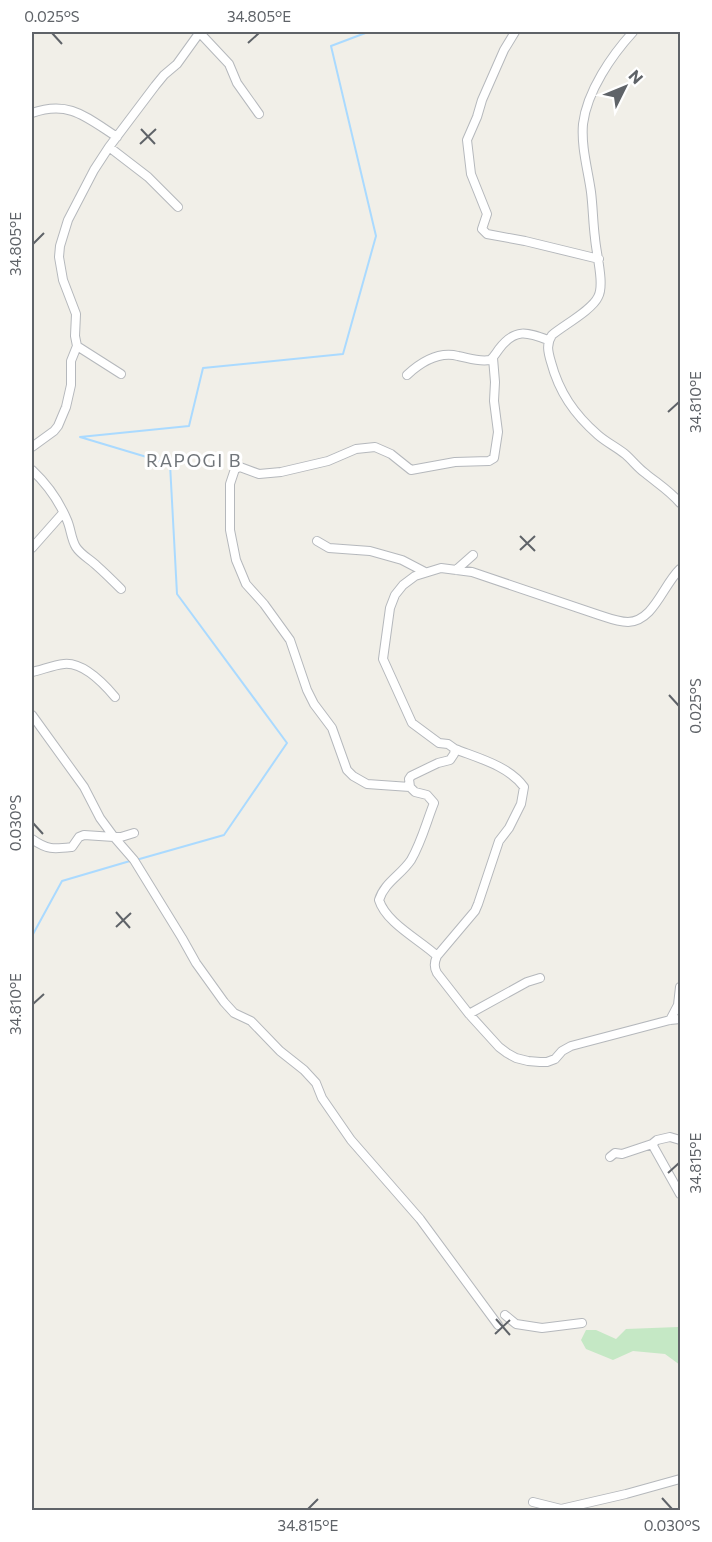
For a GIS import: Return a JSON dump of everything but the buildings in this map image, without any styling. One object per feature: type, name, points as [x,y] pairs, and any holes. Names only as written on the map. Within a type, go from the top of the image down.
[{"type":"street","points":[[32,447],[54,431],[66,407],[71,385],[71,362],[76,346],[76,314],[63,280],[59,257],[60,246],[68,220],[94,170],[109,147],[164,75],[177,64],[200,32],[229,64],[237,83],[259,114]]},
{"type":"street","points":[[515,32],[504,50],[467,140],[471,174],[488,214],[482,229],[487,234],[599,259]]},
{"type":"street","points":[[633,32],[616,50],[601,75],[583,123],[601,290],[595,302],[548,340],[548,351],[558,386],[566,399],[598,435],[681,503]]},
{"type":"street","points":[[32,113],[57,108],[77,111],[117,137]]},
{"type":"street","points":[[109,147],[148,177],[178,207]]},
{"type":"street","points":[[410,787],[367,784],[347,770],[332,728],[314,704],[307,690],[290,640],[246,584],[236,560],[230,530],[230,484],[235,469],[240,467],[259,474],[281,472],[328,461],[357,449],[375,447],[391,454],[411,470],[455,462],[489,461],[494,458],[498,432],[494,401],[493,358],[498,349],[519,333],[533,334],[548,340]]},
{"type":"street","points":[[76,346],[121,374]]},
{"type":"street","points":[[407,375],[426,360],[442,355],[449,354],[485,361],[493,358]]},
{"type":"street","points":[[32,470],[51,490],[67,520],[77,549],[121,589]]},
{"type":"street","points":[[32,548],[63,513]]},
{"type":"street","points":[[317,541],[329,548],[370,551],[402,560],[425,572]]},
{"type":"street","points":[[456,570],[474,555]]},
{"type":"street","points":[[681,569],[673,576],[647,615],[629,622],[599,615],[472,572],[441,568],[425,572],[403,585],[395,595],[390,608],[383,659],[412,723],[439,743],[448,744],[495,765],[518,780],[524,787],[521,804],[509,828],[499,841],[478,904],[436,956],[434,967],[469,1014],[507,1053],[516,1058],[540,1062],[555,1059],[571,1046],[681,1019]]},
{"type":"street","points":[[32,672],[65,664],[75,665],[96,677],[115,697]]},
{"type":"street","points":[[32,715],[84,787],[100,818],[134,861],[196,963],[224,1002],[234,1012],[251,1021],[316,1083],[322,1098],[351,1140],[420,1219],[498,1325]]},
{"type":"street","points":[[436,956],[407,934],[384,910],[379,900],[382,892],[406,867],[420,843],[434,803],[427,795],[415,792],[410,787],[409,779],[438,763],[450,760],[455,749]]},
{"type":"street","points":[[32,839],[52,849],[72,847],[80,837],[84,836],[121,837],[134,833]]},
{"type":"street","points":[[469,1014],[527,982],[540,978]]},
{"type":"street","points":[[670,1020],[678,1005],[681,987]]},
{"type":"street","points":[[610,1157],[615,1153],[622,1154],[652,1144],[657,1140],[670,1137],[681,1140]]},
{"type":"street","points":[[652,1144],[681,1194]]},
{"type":"street","points":[[505,1315],[516,1324],[542,1328],[582,1323]]},
{"type":"street","points":[[533,1502],[561,1509],[681,1479]]},
{"type":"green space","points":[[678,1327],[680,1330],[680,1365],[665,1354],[633,1351],[613,1360],[586,1349],[581,1340],[586,1330],[596,1330],[616,1339],[626,1329]]},
{"type":"waterway","points":[[136,860],[224,835],[287,743],[177,594],[170,464],[80,437],[189,426],[203,368],[343,354],[376,236],[331,46],[368,32]]},
{"type":"waterway","points":[[32,936],[62,881],[130,861]]},
{"type":"district","name":"RAPOGI B","points":[[194,460]]}]
